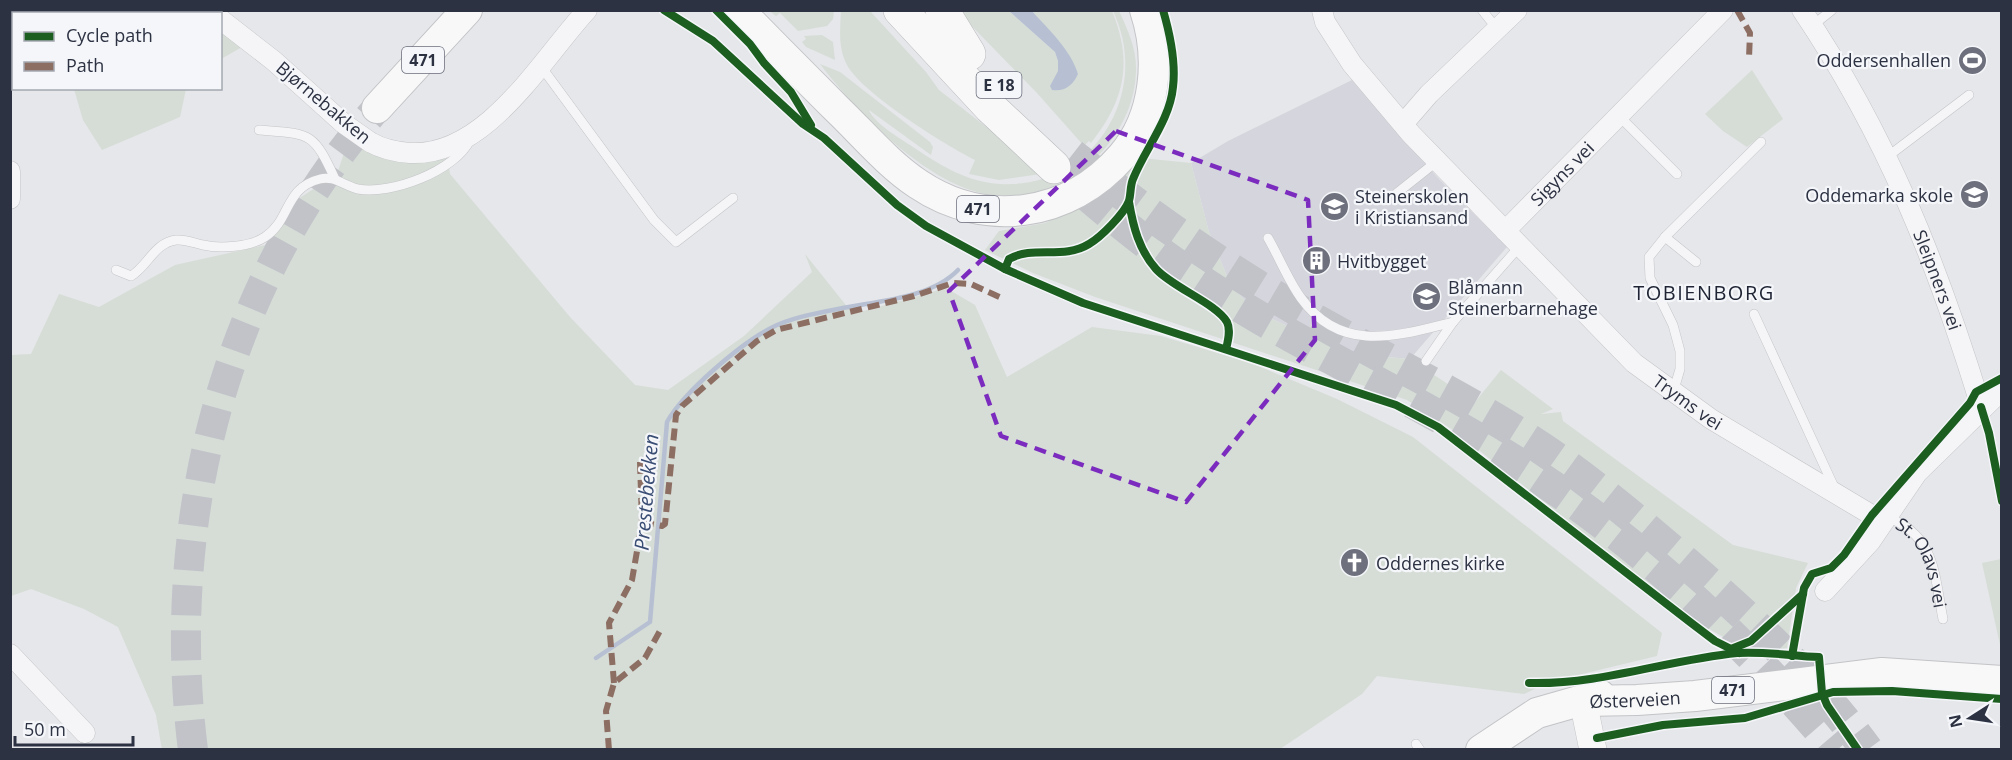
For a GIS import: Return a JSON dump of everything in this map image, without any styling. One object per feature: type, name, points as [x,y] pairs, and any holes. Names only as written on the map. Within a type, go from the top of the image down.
[{"type":"highway","name":"E 18","points":[[900,10],[990,107],[1063,161],[1022,109],[930,10]]},
{"type":"highway","name":"E 18","points":[[942,10],[969,54]]},
{"type":"main road","name":"471","points":[[456,10],[377,108],[467,10]]},
{"type":"main road","name":"471","points":[[739,10],[911,179],[936,195],[959,204],[1008,212],[1032,210],[1067,199],[1099,179],[1128,148],[1143,120],[1153,85],[1154,48],[1145,10]]},
{"type":"main road","name":"471","points":[[753,10],[912,166],[931,180],[962,194],[1007,201],[1052,194],[1083,178],[1104,160],[1128,127],[1140,95],[1142,60],[1136,27],[1129,10]]},
{"type":"main road","name":"Østerveien","points":[[1583,701],[1634,685],[1752,669],[1831,666],[1882,673],[2001,681]]},
{"type":"main road","name":"471","points":[[1481,750],[1537,713],[1583,701]]},
{"type":"street","name":"Bjørnebakken","points":[[222,21],[274,61],[343,123],[370,142],[399,152],[420,153],[456,144],[472,135],[500,112],[587,10]]},
{"type":"street","name":"Tryms vei","points":[[1322,10],[1325,22],[1352,64],[1436,162],[1634,363],[1672,393],[1727,430],[1870,514],[1887,517]]},
{"type":"street","points":[[1403,124],[1429,94],[1517,10]]},
{"type":"street","name":"Sigyns vei","points":[[1505,231],[1723,10]]},
{"type":"street","name":"Sleipners vei","points":[[1807,18],[1858,99],[1930,252],[1981,407]]},
{"type":"street","points":[[10,171],[10,199]]},
{"type":"street","name":"St. Olavs vei","points":[[1825,591],[1870,542],[1917,472],[1981,407],[2001,390]]},
{"type":"street","points":[[10,654],[85,733]]},
{"type":"street","points":[[1583,701],[1593,750]]},
{"type":"lane","points":[[1482,10],[1498,30]]},
{"type":"lane","name":"Sleipners vei","points":[[1807,18],[1832,10]]},
{"type":"lane","points":[[540,65],[654,220],[676,243],[733,198]]},
{"type":"lane","points":[[1887,157],[1969,95]]},
{"type":"lane","points":[[1619,116],[1677,174]]},
{"type":"lane","name":"Bjørnebakken","points":[[260,130],[298,133],[309,137],[323,154],[335,179],[345,186],[360,190],[396,186],[433,173],[460,155],[472,135]]},
{"type":"lane","points":[[1672,393],[1680,369],[1680,351],[1648,267],[1649,257],[1665,237],[1761,142]]},
{"type":"lane","points":[[1398,193],[1436,162]]},
{"type":"lane","points":[[116,270],[131,276],[139,271],[163,244],[176,240],[219,246],[264,238],[274,229],[293,194],[299,189],[321,178],[335,179]]},
{"type":"lane","points":[[1665,237],[1696,262]]},
{"type":"lane","points":[[1268,238],[1302,299],[1323,320],[1339,330],[1357,337],[1380,337],[1453,322]]},
{"type":"lane","points":[[1426,361],[1453,322],[1519,247]]},
{"type":"lane","points":[[1754,314],[1837,495]]},
{"type":"lane","name":"St. Olavs vei","points":[[1887,517],[1907,527],[1926,547],[1943,619]]},
{"type":"highlighted area","points":[[1116,131],[1308,200],[1315,340],[1186,502],[1001,436],[949,291]]},
{"type":"shaded area","points":[[197,10],[200,12],[34,12]]},
{"type":"shaded area","points":[[769,11],[834,11],[833,19],[827,26],[798,31],[780,13],[776,16]]},
{"type":"shaded area","points":[[841,11],[870,11],[926,72],[939,90],[1040,169],[1041,174],[999,180],[969,174],[975,160],[905,117],[869,90],[856,77],[847,65],[842,52]]},
{"type":"shaded area","points":[[957,11],[1009,11],[1055,52],[1058,71],[1078,74],[1070,57],[1032,11],[1112,11],[1122,47],[1124,64],[1122,80],[1112,111],[1091,143],[1089,141],[1084,146],[1037,93]]},
{"type":"shaded area","points":[[1113,11],[1119,11],[1126,25],[1136,63],[1132,99],[1121,125],[1105,148],[1084,168],[1060,183],[1034,192],[1006,196],[977,192],[955,184],[933,172],[890,140],[870,121],[820,64],[840,72],[930,142],[933,147],[931,155],[869,110],[887,129],[942,165],[964,176],[988,183],[1033,181],[1063,170],[1087,153],[1106,130],[1119,103],[1125,73],[1123,42]]},
{"type":"shaded area","points":[[222,27],[249,43],[222,58]]},
{"type":"shaded area","points":[[822,35],[833,42],[835,60],[806,47],[802,42],[806,39],[804,36]]},
{"type":"shaded area","points":[[1752,70],[1783,119],[1747,147],[1723,131],[1705,114]]},
{"type":"shaded area","name":"Steinerskolen i Kristiansand","points":[[1352,80],[1439,179],[1507,247],[1410,359],[1351,354],[1256,312],[1231,286],[1209,232],[1191,163],[1228,141]]},
{"type":"shaded area","points":[[75,90],[186,90],[180,117],[102,150],[83,120]]},
{"type":"shaded area","points":[[350,135],[371,140],[446,147],[450,174],[570,317],[635,385],[668,390],[744,336],[812,272],[805,254],[853,314],[946,288],[975,305],[1007,377],[1092,327],[1161,336],[1251,363],[1337,399],[1413,437],[1662,633],[1657,656],[1549,682],[1524,694],[1377,676],[1362,694],[1280,749],[162,750],[156,715],[118,627],[84,609],[31,589],[11,596],[11,355],[31,354],[59,294],[99,307],[175,265],[265,245],[301,197],[337,174]]},
{"type":"shaded area","points":[[1132,157],[1191,163],[1209,232],[1231,286],[1256,312],[1351,354],[1410,359],[1475,402],[1501,370],[1553,409],[1541,414],[1561,412],[1563,421],[1733,545],[1808,563],[1796,588],[1787,648],[1739,653],[1730,641],[1682,613],[1459,434],[1407,400],[1095,297],[1033,273],[985,250],[999,231],[1045,223],[1080,206]]},
{"type":"shaded area","points":[[2002,559],[2001,649],[1982,563]]},
{"type":"water","points":[[1009,11],[1032,11],[1058,40],[1075,65],[1078,74],[1068,87],[1052,90],[1050,86],[1058,71],[1055,52]]},
{"type":"waterway","name":"Prestebekken","points":[[596,658],[650,622],[667,422],[699,383],[744,345],[778,324],[813,314],[918,293],[946,280],[958,270]]},
{"type":"tunnel","points":[[193,750],[186,664],[188,578],[198,493],[217,409],[244,328],[280,250],[324,176],[377,108]]},
{"type":"tunnel","points":[[1072,155],[1171,229],[1248,280],[1308,316],[1478,409],[1581,476],[1669,548],[1759,628],[1826,699],[1867,750]]},
{"type":"tunnel","points":[[1083,191],[1124,225],[1196,278],[1282,331],[1459,428],[1544,481],[1585,510],[1700,605],[1770,675],[1837,750]]},
{"type":"marked path","points":[[1737,10],[1750,33],[1749,58]]},
{"type":"marked path","points":[[642,522],[662,526],[665,524],[676,415],[682,406],[757,341],[776,330],[914,296],[953,283],[971,284],[1004,299]]},
{"type":"marked path","points":[[614,683],[609,623],[632,580],[642,522],[640,462]]},
{"type":"marked path","points":[[609,750],[606,711],[614,683],[645,658],[661,629]]},
{"type":"cycle path","points":[[664,10],[713,41],[803,124],[824,138],[897,205],[926,226],[1005,269],[1083,303],[1396,405],[1438,427],[1715,641],[1739,653]]},
{"type":"cycle path","points":[[716,10],[750,44],[791,92],[811,125]]},
{"type":"cycle path","points":[[1005,269],[1009,259],[1019,255],[1069,251],[1089,244],[1112,225],[1126,206],[1133,179],[1162,123],[1171,99],[1174,77],[1173,58],[1163,10]]},
{"type":"cycle path","points":[[1129,202],[1138,237],[1150,262],[1163,276],[1214,309],[1227,322],[1229,332],[1226,349]]},
{"type":"cycle path","points":[[1792,656],[1804,588],[1812,574],[1831,568],[1844,555],[1872,515],[1970,403],[1976,392],[2002,378]]},
{"type":"cycle path","points":[[1981,407],[1989,433],[2002,501]]},
{"type":"cycle path","points":[[1731,649],[1751,641],[1803,594]]},
{"type":"cycle path","points":[[1529,683],[1582,680],[1737,653],[1819,657],[1822,693],[1827,705],[1858,750]]},
{"type":"cycle path","points":[[1597,738],[1663,725],[1745,718],[1833,692],[1892,691],[2002,699]]},
{"type":"place","name":"Oddersenhallen","points":[[1972,60]]},
{"type":"place","name":"Oddemarka skole","points":[[1974,195]]},
{"type":"place","name":"Steinerskolen i Kristiansand","points":[[1334,206]]},
{"type":"place","name":"Hvitbygget","points":[[1316,261]]},
{"type":"place","name":"Blåmann Steinerbarnehage","points":[[1427,297]]},
{"type":"place","name":"Oddernes kirke","points":[[1355,563]]},
{"type":"district","name":"TOBIENBORG","points":[[1704,292]]}]
